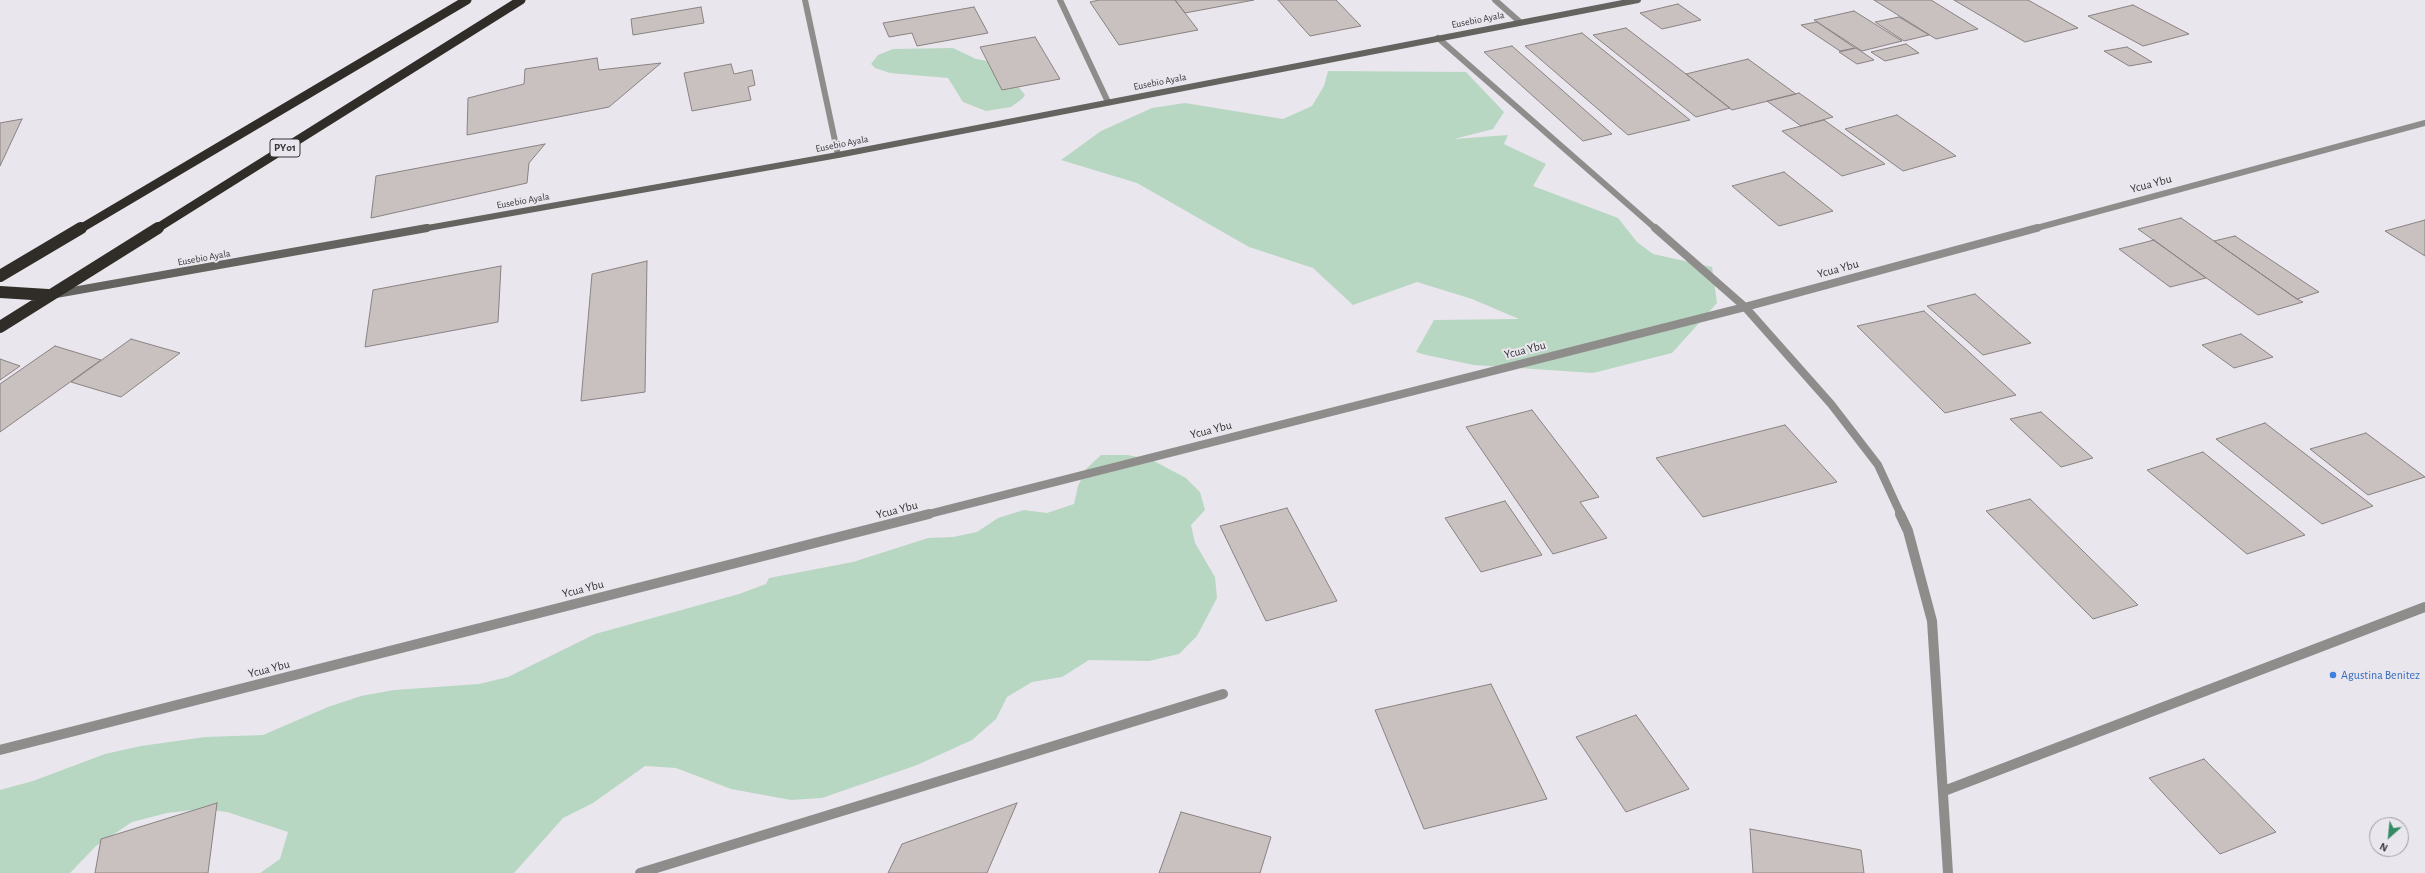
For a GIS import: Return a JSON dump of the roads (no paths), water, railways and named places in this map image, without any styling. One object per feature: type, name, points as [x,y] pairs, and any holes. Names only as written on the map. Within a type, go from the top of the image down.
[{"type":"highway","points":[[0,276],[468,0]]},
{"type":"highway","name":"PY01","points":[[0,327],[521,0]]},
{"type":"highway","points":[[0,292],[48,296]]},
{"type":"main road","name":"Eusebio Ayala","points":[[48,296],[838,155],[1638,0]]},
{"type":"street","points":[[805,0],[838,155]]},
{"type":"street","points":[[1060,0],[1108,102]]},
{"type":"street","points":[[1495,0],[1520,22]]},
{"type":"street","points":[[1438,38],[1745,307],[1831,404],[1878,465],[1908,531],[1932,621],[1944,791],[1948,873]]},
{"type":"street","name":"Ycua Ybu","points":[[0,750],[1745,307],[2425,123]]},
{"type":"street","points":[[1944,791],[2425,607]]},
{"type":"street","points":[[640,873],[1224,694]]},
{"type":"place","name":"Agustina Benitez","points":[[2333,675]]}]
